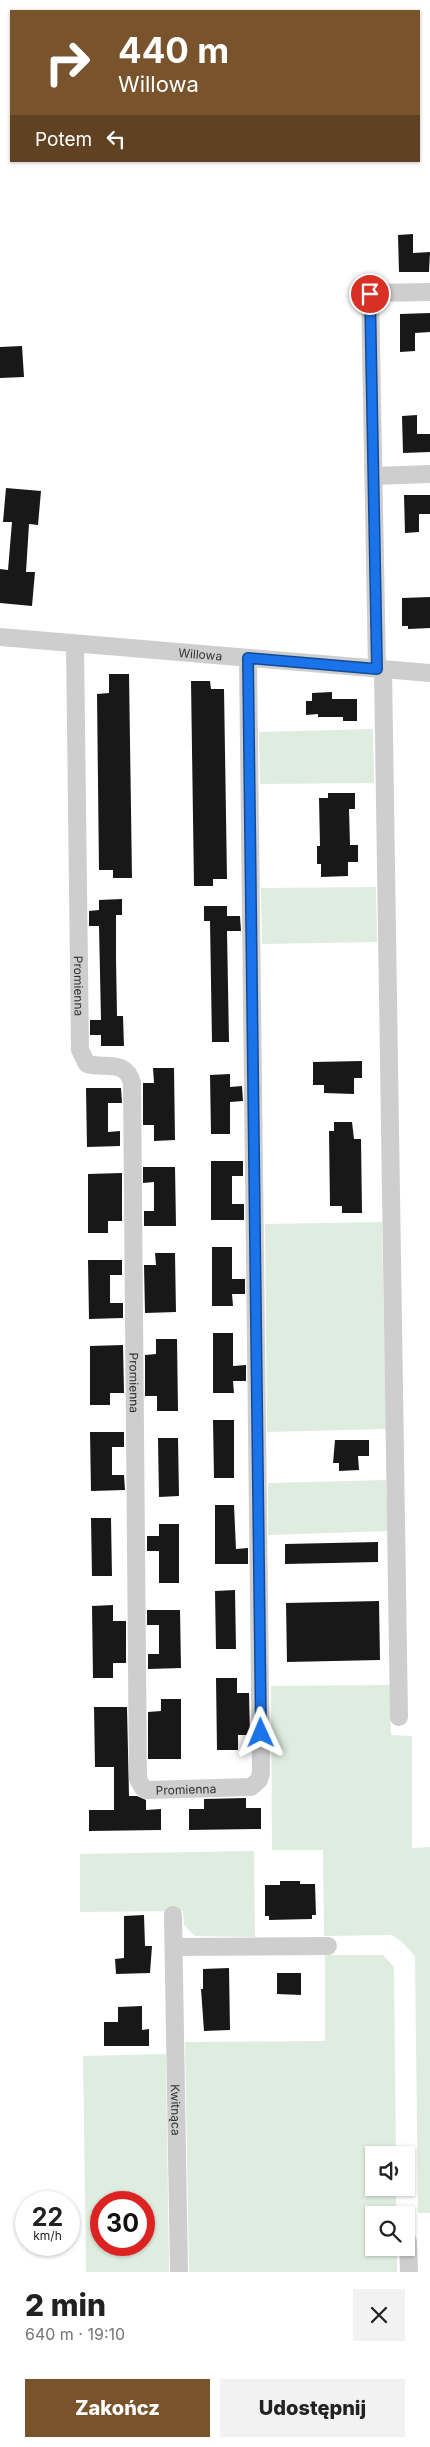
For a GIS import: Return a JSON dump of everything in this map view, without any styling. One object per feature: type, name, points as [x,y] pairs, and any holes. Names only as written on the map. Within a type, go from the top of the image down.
[{"type":"street","points":[[399,1717],[380,669],[370,294],[430,292]]},
{"type":"street","points":[[374,476],[430,474]]},
{"type":"street","name":"Willowa","points":[[0,638],[430,673]]},
{"type":"street","name":"Promienna","points":[[75,644],[80,1050],[87,1064],[121,1067],[128,1072],[132,1083],[138,1779],[143,1788],[147,1790],[251,1787],[259,1780],[261,1773],[248,658]]},
{"type":"street","name":"Kwitnąca","points":[[173,1915],[178,2272]]},
{"type":"street","points":[[174,1947],[328,1946]]},
{"type":"street","points":[[408,2256],[409,2272]]},
{"type":"green space","points":[[373,729],[374,783],[260,784],[259,732]]},
{"type":"green space","points":[[376,887],[377,942],[262,944],[261,888]]},
{"type":"green space","points":[[382,1222],[386,1429],[267,1432],[265,1224]]},
{"type":"green space","points":[[386,1480],[388,1531],[268,1535],[268,1483]]},
{"type":"green space","points":[[390,1685],[391,1735],[412,1736],[412,1848],[430,1847],[430,2213],[418,2213],[415,1956],[402,1942],[392,1935],[324,1936],[323,1850],[272,1850],[271,1686]]},
{"type":"green space","points":[[254,1851],[255,1937],[195,1936],[184,1925],[183,1911],[80,1912],[80,1854]]},
{"type":"green space","points":[[325,1955],[383,1955],[394,1967],[396,2146],[365,2146],[365,2196],[396,2196],[396,2206],[365,2206],[365,2256],[397,2256],[397,2272],[189,2272],[185,2042],[325,2041]]},
{"type":"green space","points":[[166,2054],[169,2272],[86,2272],[83,2056]]},
{"type":"building","points":[[413,234],[413,253],[430,252],[429,272],[399,272],[398,235]]},
{"type":"building","points":[[430,313],[430,332],[415,333],[415,351],[400,352],[400,314]]},
{"type":"building","points":[[22,346],[24,377],[0,378],[0,347]]},
{"type":"building","points":[[417,415],[417,434],[430,434],[430,452],[403,453],[402,416]]},
{"type":"building","points":[[6,488],[41,491],[38,525],[29,524],[26,572],[35,572],[32,606],[0,603],[0,569],[8,570],[12,522],[3,522]]},
{"type":"building","points":[[404,495],[430,495],[430,514],[419,514],[419,532],[405,533]]},
{"type":"building","points":[[430,597],[430,628],[408,629],[408,626],[402,626],[402,598]]},
{"type":"building","points":[[109,674],[129,674],[132,878],[113,878],[113,870],[99,870],[97,694],[109,693]]},
{"type":"building","points":[[191,681],[210,681],[211,689],[224,689],[227,879],[213,879],[213,886],[194,886]]},
{"type":"building","points":[[332,692],[332,699],[357,699],[357,721],[343,721],[343,717],[318,717],[318,714],[306,715],[306,701],[312,701],[312,693]]},
{"type":"building","points":[[328,793],[355,793],[355,809],[349,809],[350,845],[358,845],[358,862],[348,862],[348,876],[321,877],[321,864],[317,864],[317,846],[320,846],[319,798],[328,798]]},
{"type":"building","points":[[122,899],[122,915],[116,915],[116,958],[117,1016],[123,1016],[124,1046],[101,1046],[101,1035],[90,1035],[90,1020],[101,1020],[99,926],[89,926],[89,911],[99,910],[99,900]]},
{"type":"building","points":[[204,906],[227,906],[227,916],[240,916],[241,931],[227,931],[229,1042],[212,1042],[210,921],[204,921]]},
{"type":"building","points":[[362,1061],[362,1078],[354,1078],[354,1094],[324,1093],[324,1085],[313,1085],[313,1062]]},
{"type":"building","points":[[153,1068],[174,1068],[175,1140],[154,1141],[154,1125],[143,1125],[143,1083],[154,1083]]},
{"type":"building","points":[[230,1074],[230,1087],[242,1086],[243,1101],[230,1102],[230,1134],[211,1134],[210,1075]]},
{"type":"building","points":[[86,1088],[121,1088],[122,1103],[108,1103],[108,1132],[120,1131],[120,1146],[87,1147]]},
{"type":"building","points":[[334,1122],[352,1122],[354,1139],[361,1139],[362,1213],[342,1213],[342,1206],[330,1206],[329,1131],[334,1131]]},
{"type":"building","points":[[211,1161],[243,1161],[243,1176],[232,1176],[232,1204],[244,1204],[244,1220],[211,1220]]},
{"type":"building","points":[[143,1167],[175,1167],[176,1226],[144,1226],[144,1211],[154,1211],[154,1182],[143,1183]]},
{"type":"building","points":[[122,1173],[122,1221],[108,1221],[108,1233],[88,1233],[88,1174]]},
{"type":"building","points":[[212,1247],[232,1247],[232,1279],[245,1279],[245,1294],[232,1294],[233,1306],[212,1306]]},
{"type":"building","points":[[155,1253],[175,1253],[176,1312],[145,1313],[144,1265],[156,1265]]},
{"type":"building","points":[[88,1260],[122,1260],[122,1275],[110,1275],[110,1303],[123,1303],[123,1318],[89,1319]]},
{"type":"building","points":[[213,1333],[233,1333],[233,1366],[246,1365],[246,1381],[233,1381],[234,1393],[213,1393]]},
{"type":"building","points":[[156,1339],[177,1339],[178,1411],[157,1411],[157,1396],[145,1396],[145,1355],[156,1354]]},
{"type":"building","points":[[123,1345],[124,1393],[110,1393],[110,1405],[90,1405],[90,1346]]},
{"type":"building","points":[[213,1420],[234,1420],[234,1478],[214,1478]]},
{"type":"building","points":[[90,1432],[124,1432],[124,1447],[112,1447],[112,1475],[124,1475],[125,1490],[91,1491]]},
{"type":"building","points":[[158,1438],[178,1438],[179,1496],[159,1497]]},
{"type":"building","points":[[335,1440],[369,1440],[369,1456],[358,1456],[359,1470],[339,1471],[339,1463],[333,1463]]},
{"type":"building","points":[[215,1505],[234,1505],[236,1549],[248,1548],[248,1564],[215,1564]]},
{"type":"building","points":[[91,1518],[111,1518],[112,1576],[92,1576]]},
{"type":"building","points":[[159,1524],[179,1524],[179,1583],[159,1583],[159,1551],[147,1551],[147,1536],[159,1536]]},
{"type":"building","points":[[378,1542],[378,1562],[285,1564],[285,1544]]},
{"type":"building","points":[[235,1590],[236,1649],[216,1649],[215,1591]]},
{"type":"building","points":[[379,1601],[380,1660],[287,1662],[286,1603]]},
{"type":"building","points":[[113,1605],[113,1621],[126,1621],[126,1663],[113,1663],[113,1678],[93,1678],[92,1606]]},
{"type":"building","points":[[147,1610],[180,1610],[181,1668],[148,1669],[148,1654],[159,1654],[159,1625],[147,1625]]},
{"type":"building","points":[[216,1678],[237,1678],[237,1693],[249,1693],[250,1735],[238,1735],[238,1750],[217,1750]]},
{"type":"building","points":[[161,1699],[181,1699],[181,1759],[148,1759],[148,1712],[161,1711]]},
{"type":"building","points":[[94,1707],[127,1707],[129,1796],[137,1796],[146,1800],[146,1810],[161,1809],[161,1830],[89,1831],[89,1810],[114,1810],[114,1767],[95,1767]]},
{"type":"building","points":[[246,1798],[246,1808],[261,1808],[261,1829],[189,1830],[189,1809],[204,1809],[204,1799]]},
{"type":"building","points":[[280,1881],[300,1881],[300,1884],[315,1884],[316,1915],[312,1915],[312,1919],[269,1920],[269,1916],[265,1916],[265,1885],[280,1885]]},
{"type":"building","points":[[144,1915],[145,1946],[152,1946],[150,1973],[116,1974],[115,1959],[124,1958],[124,1916]]},
{"type":"building","points":[[229,1968],[230,2030],[204,2031],[201,1989],[203,1989],[203,1969]]},
{"type":"building","points":[[277,1973],[301,1973],[301,1995],[277,1994]]},
{"type":"building","points":[[142,2006],[142,2030],[149,2029],[149,2046],[104,2046],[104,2022],[118,2022],[118,2007]]},
{"type":"route","points":[[261,1733],[246,682],[248,658],[377,669],[370,294]]}]
